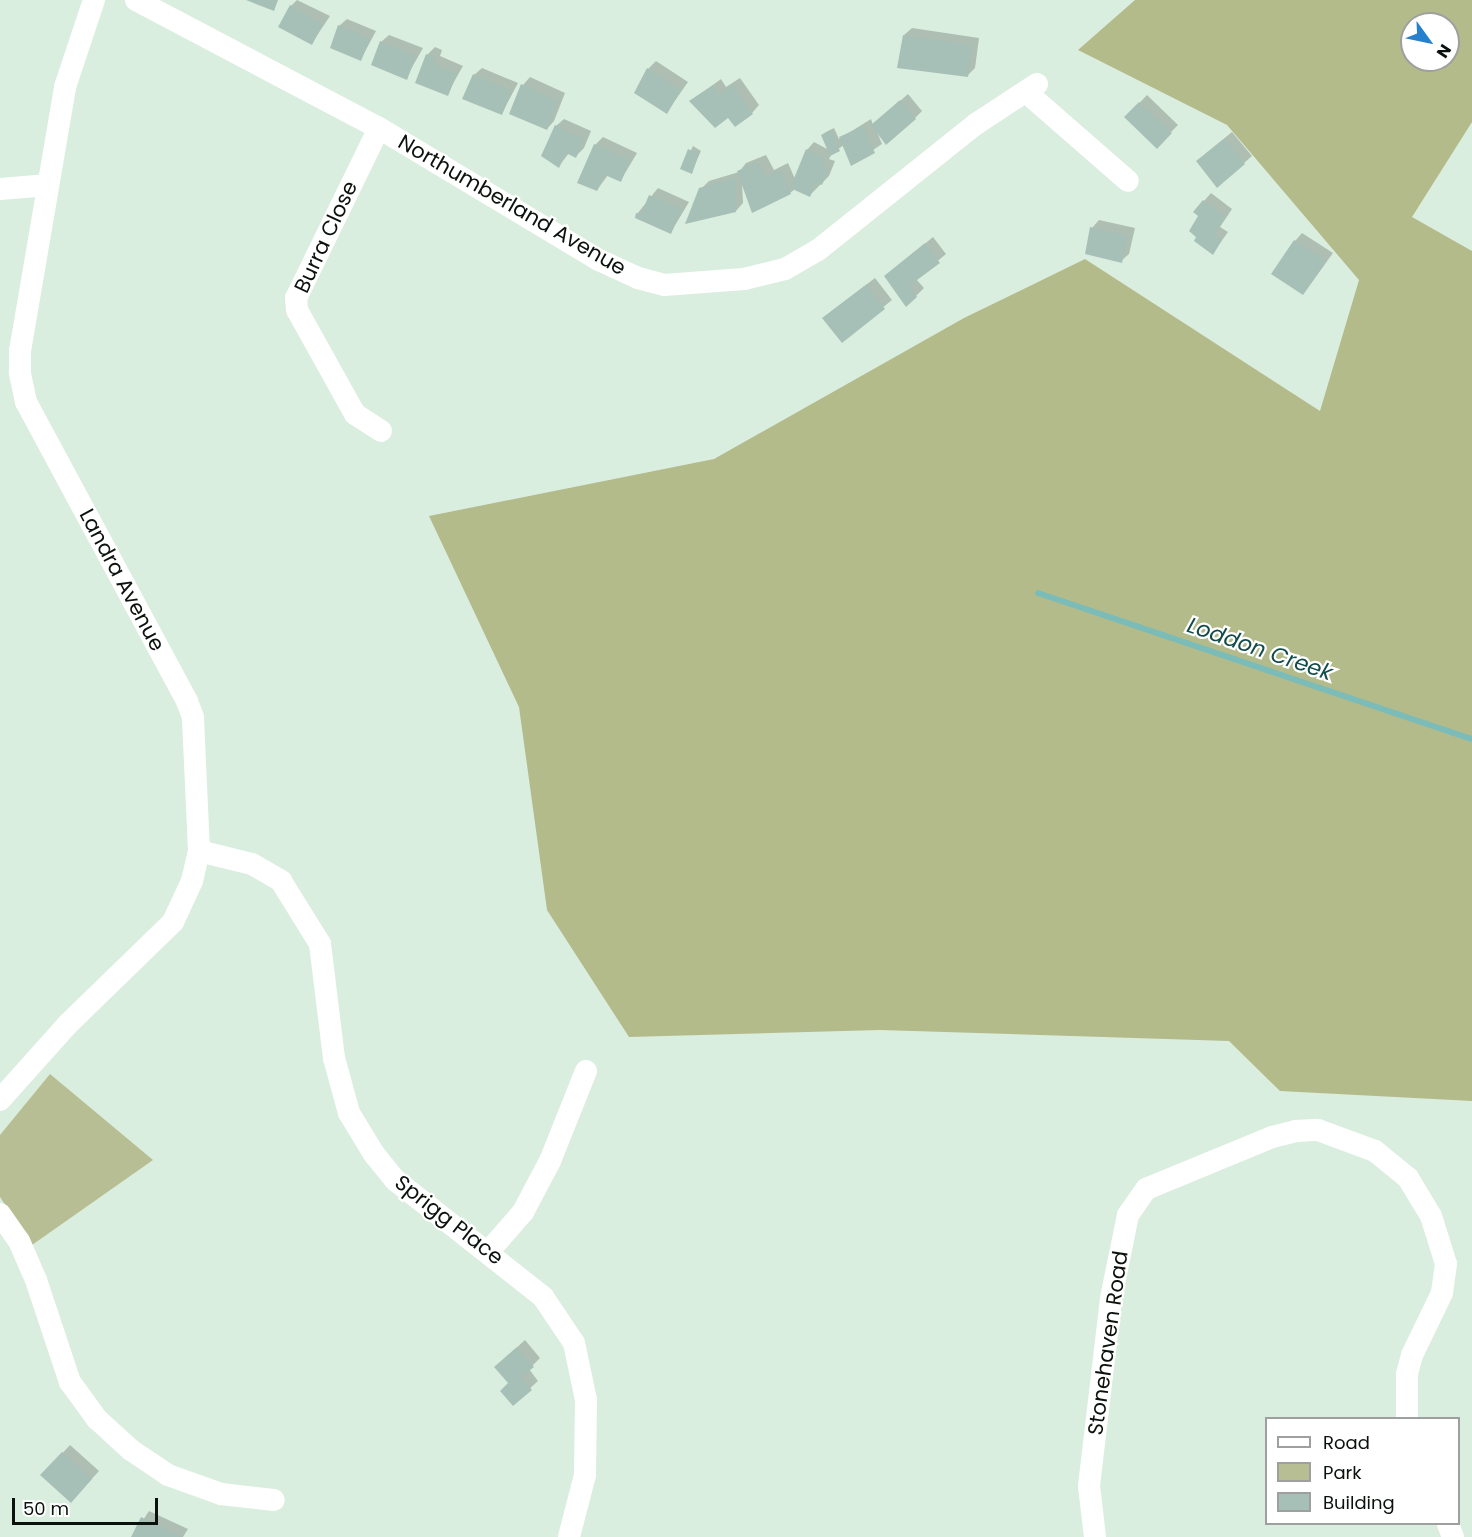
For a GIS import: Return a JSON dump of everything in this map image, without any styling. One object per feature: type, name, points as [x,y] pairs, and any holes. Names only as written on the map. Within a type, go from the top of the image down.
[{"type":"street","name":"Landra Avenue","points":[[0,1100],[67,1025],[173,922],[189,889],[199,851],[192,717],[187,700],[26,402],[20,351],[48,184],[65,87],[94,0]]},
{"type":"street","name":"Northumberland Avenue","points":[[136,0],[379,128],[599,260],[638,278],[690,286],[785,269],[818,250],[976,124],[1031,88],[1128,181]]},
{"type":"street","name":"Burra Close","points":[[379,128],[296,297],[297,309],[355,414],[381,431]]},
{"type":"street","points":[[0,189],[48,184]]},
{"type":"street","name":"Sprigg Place","points":[[199,851],[252,864],[281,881],[304,912],[320,944],[334,1058],[349,1113],[395,1180],[489,1251],[543,1297],[574,1343],[586,1400],[585,1464],[569,1537]]},
{"type":"street","points":[[489,1251],[523,1212],[586,1071]]},
{"type":"street","name":"Stonehaven Road","points":[[1095,1537],[1089,1486],[1112,1298],[1128,1215],[1146,1189],[1272,1137],[1296,1131],[1318,1130],[1375,1151],[1408,1178],[1431,1216],[1446,1264],[1442,1293],[1407,1374],[1407,1417]]},
{"type":"street","points":[[0,1214],[19,1241],[36,1280],[58,1354],[70,1382],[97,1419],[131,1450],[168,1475],[221,1494],[274,1500]]},
{"type":"green space","points":[[1135,0],[1472,0],[1472,122],[1412,217],[1472,251],[1472,1101],[1280,1091],[1229,1041],[880,1030],[629,1037],[547,910],[519,707],[429,516],[714,459],[964,318],[1085,259],[1320,411],[1359,280],[1227,125],[1078,50]]},
{"type":"green space","points":[[50,1074],[153,1160],[32,1245],[0,1197],[0,1135]]},
{"type":"building","points":[[246,0],[278,0],[274,11]]},
{"type":"building","points":[[290,5],[323,24],[312,45],[278,27]]},
{"type":"building","points":[[338,25],[370,39],[361,61],[330,48]]},
{"type":"building","points":[[903,35],[972,45],[968,77],[897,68]]},
{"type":"building","points":[[380,41],[416,56],[407,80],[371,65]]},
{"type":"building","points":[[426,54],[435,58],[433,64],[457,74],[448,96],[415,83]]},
{"type":"building","points":[[647,68],[681,90],[667,114],[634,93]]},
{"type":"building","points":[[473,74],[512,91],[502,115],[462,99]]},
{"type":"building","points":[[521,84],[558,101],[547,130],[509,114]]},
{"type":"building","points":[[732,84],[753,114],[735,127],[728,118],[715,128],[689,101],[713,85],[718,94]]},
{"type":"building","points":[[900,100],[916,119],[886,145],[871,125]]},
{"type":"building","points":[[1139,102],[1172,133],[1157,149],[1124,117]]},
{"type":"building","points":[[555,125],[584,139],[576,158],[566,153],[559,168],[541,156]]},
{"type":"building","points":[[863,126],[875,153],[851,166],[839,137]]},
{"type":"building","points":[[831,130],[840,151],[830,156],[821,135]]},
{"type":"building","points":[[1224,139],[1245,164],[1217,188],[1196,161]]},
{"type":"building","points":[[594,144],[630,160],[621,182],[605,175],[597,191],[577,183]]},
{"type":"building","points":[[688,149],[699,154],[692,174],[680,169]]},
{"type":"building","points":[[806,149],[827,160],[823,167],[829,169],[822,185],[816,182],[810,197],[790,188]]},
{"type":"building","points":[[758,162],[766,177],[780,169],[791,194],[752,213],[737,171]]},
{"type":"building","points":[[735,178],[736,212],[685,224],[699,188]]},
{"type":"building","points":[[649,195],[682,209],[671,234],[635,218],[636,213],[641,214]]},
{"type":"building","points":[[1203,200],[1226,217],[1214,235],[1222,240],[1213,255],[1194,241],[1196,237],[1189,231],[1198,216],[1193,212]]},
{"type":"building","points":[[1090,227],[1128,236],[1122,263],[1085,254]]},
{"type":"building","points":[[1294,240],[1327,261],[1303,295],[1271,274]]},
{"type":"building","points":[[925,243],[940,263],[909,286],[917,297],[906,307],[884,276]]},
{"type":"building","points":[[867,284],[885,309],[842,343],[822,318]]},
{"type":"building","points":[[517,1347],[534,1367],[521,1377],[532,1390],[513,1406],[500,1391],[508,1383],[494,1367]]},
{"type":"building","points":[[62,1452],[92,1479],[71,1503],[40,1475]]},
{"type":"building","points":[[141,1517],[182,1537],[131,1537]]},
{"type":"waterway","name":"Loddon Creek","points":[[1038,593],[1472,739]]}]
